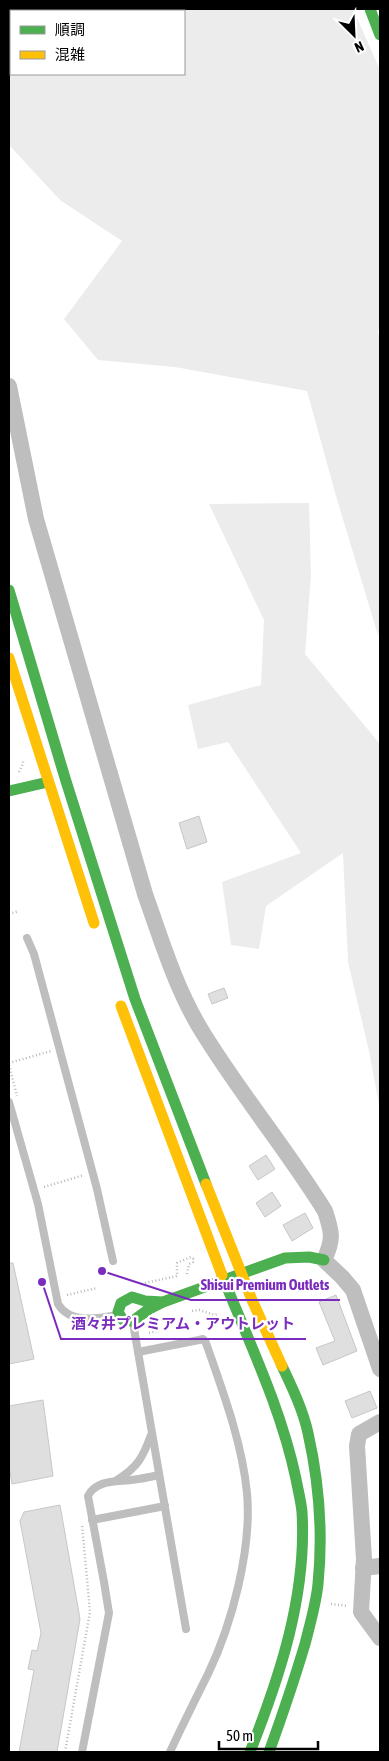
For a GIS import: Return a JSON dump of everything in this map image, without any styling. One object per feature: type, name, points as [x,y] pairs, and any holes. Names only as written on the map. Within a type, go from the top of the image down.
[{"type":"street","points":[[370,9],[380,35]]},
{"type":"street","points":[[9,386],[36,518],[131,847],[164,949],[182,993],[200,1028],[325,1211],[332,1227],[332,1237],[324,1260]]},
{"type":"street","points":[[10,597],[64,778],[135,999],[242,1274],[300,1408],[308,1432],[319,1505],[318,1585],[312,1617],[292,1689],[269,1752]]},
{"type":"street","points":[[9,658],[97,933]]},
{"type":"street","points":[[9,791],[48,782]]},
{"type":"street","points":[[119,999],[212,1248],[284,1429],[302,1511],[302,1562],[293,1619],[271,1699],[250,1752]]},
{"type":"street","points":[[163,1302],[145,1301],[132,1297],[120,1303],[117,1307],[123,1320],[128,1322],[163,1302],[285,1258],[309,1257],[324,1260],[342,1277],[352,1290],[380,1369]]},
{"type":"street","points":[[380,1422],[359,1434],[357,1446],[363,1568],[361,1612],[380,1638]]},
{"type":"street","points":[[363,1568],[380,1566]]},
{"type":"lane","points":[[27,938],[34,954],[93,1172],[112,1262]]},
{"type":"lane","points":[[9,1102],[38,1204],[58,1304],[66,1312],[78,1318],[97,1318],[119,1314]]},
{"type":"lane","points":[[132,1321],[186,1629]]},
{"type":"lane","points":[[138,1352],[203,1339],[206,1343],[238,1445],[246,1494],[244,1554],[237,1591],[209,1672],[170,1752]]},
{"type":"lane","points":[[114,1481],[126,1474],[139,1462],[152,1433]]},
{"type":"lane","points":[[82,1752],[108,1613],[88,1496],[91,1490],[97,1486],[114,1481],[159,1475]]},
{"type":"lane","points":[[92,1520],[164,1506]]},
{"type":"path","points":[[14,778],[23,764],[23,759]]},
{"type":"path","points":[[9,914],[19,911]]},
{"type":"path","points":[[9,1063],[60,1049]]},
{"type":"path","points":[[42,1188],[93,1172]]},
{"type":"path","points":[[140,1284],[177,1276],[177,1263],[191,1257],[194,1259],[198,1257]]},
{"type":"path","points":[[190,1312],[199,1310],[215,1315],[218,1314]]},
{"type":"path","points":[[148,1327],[148,1339]]},
{"type":"path","points":[[148,1333],[157,1331]]},
{"type":"path","points":[[65,1752],[90,1612],[81,1517]]},
{"type":"shaded area","points":[[9,9],[353,9],[380,70],[380,327],[378,330],[380,341],[380,637],[336,496],[307,391],[175,367],[98,360],[64,319],[122,241],[60,200],[9,145]]},
{"type":"shaded area","points":[[309,503],[311,575],[305,654],[380,744],[380,1110],[369,1051],[348,962],[343,853],[266,906],[259,949],[231,945],[222,882],[301,853],[228,742],[198,749],[188,705],[261,685],[264,620],[209,504]]},
{"type":"building","points":[[199,816],[207,842],[187,849],[179,823]]},
{"type":"building","points":[[224,988],[228,998],[212,1004],[208,994]]},
{"type":"building","points":[[266,1155],[275,1169],[258,1180],[249,1166]]},
{"type":"building","points":[[272,1192],[281,1206],[265,1217],[256,1203]]},
{"type":"building","points":[[305,1213],[313,1228],[292,1241],[283,1225]]},
{"type":"building","points":[[9,1263],[13,1263],[34,1359],[9,1364]]},
{"type":"building","points":[[336,1295],[357,1351],[323,1365],[316,1348],[335,1341],[319,1302]]},
{"type":"building","points":[[370,1391],[377,1408],[352,1418],[345,1401]]},
{"type":"building","points":[[43,1400],[53,1476],[12,1484],[9,1467],[9,1406]]},
{"type":"building","points":[[60,1505],[80,1619],[57,1752],[19,1752],[34,1670],[28,1669],[32,1650],[37,1651],[41,1633],[20,1521],[24,1512]]},
{"type":"traffic: fast","points":[[370,9],[380,35]]},
{"type":"traffic: fast","points":[[9,590],[65,778],[135,999],[206,1184]]},
{"type":"traffic: fast","points":[[9,791],[48,782]]},
{"type":"traffic: fast","points":[[163,1302],[145,1301],[132,1297],[121,1303],[118,1312],[123,1320],[133,1321],[149,1309],[163,1302],[285,1258],[309,1257],[324,1260]]},
{"type":"traffic: fast","points":[[222,1275],[264,1376],[282,1427],[290,1453],[302,1512],[300,1574],[296,1604],[281,1665],[250,1752]]},
{"type":"traffic: fast","points":[[269,1752],[288,1698],[313,1614],[318,1584],[320,1546],[317,1489],[308,1433],[293,1390],[282,1366]]},
{"type":"traffic: slow","points":[[9,658],[94,923]]},
{"type":"traffic: slow","points":[[121,1006],[222,1275]]},
{"type":"traffic: slow","points":[[206,1184],[252,1300],[282,1366]]},
{"type":"place","name":"Shisui Premium Outlets","points":[[102,1271]]},
{"type":"place","name":"酒々井プレミアム・アウトレット","points":[[42,1282]]}]
